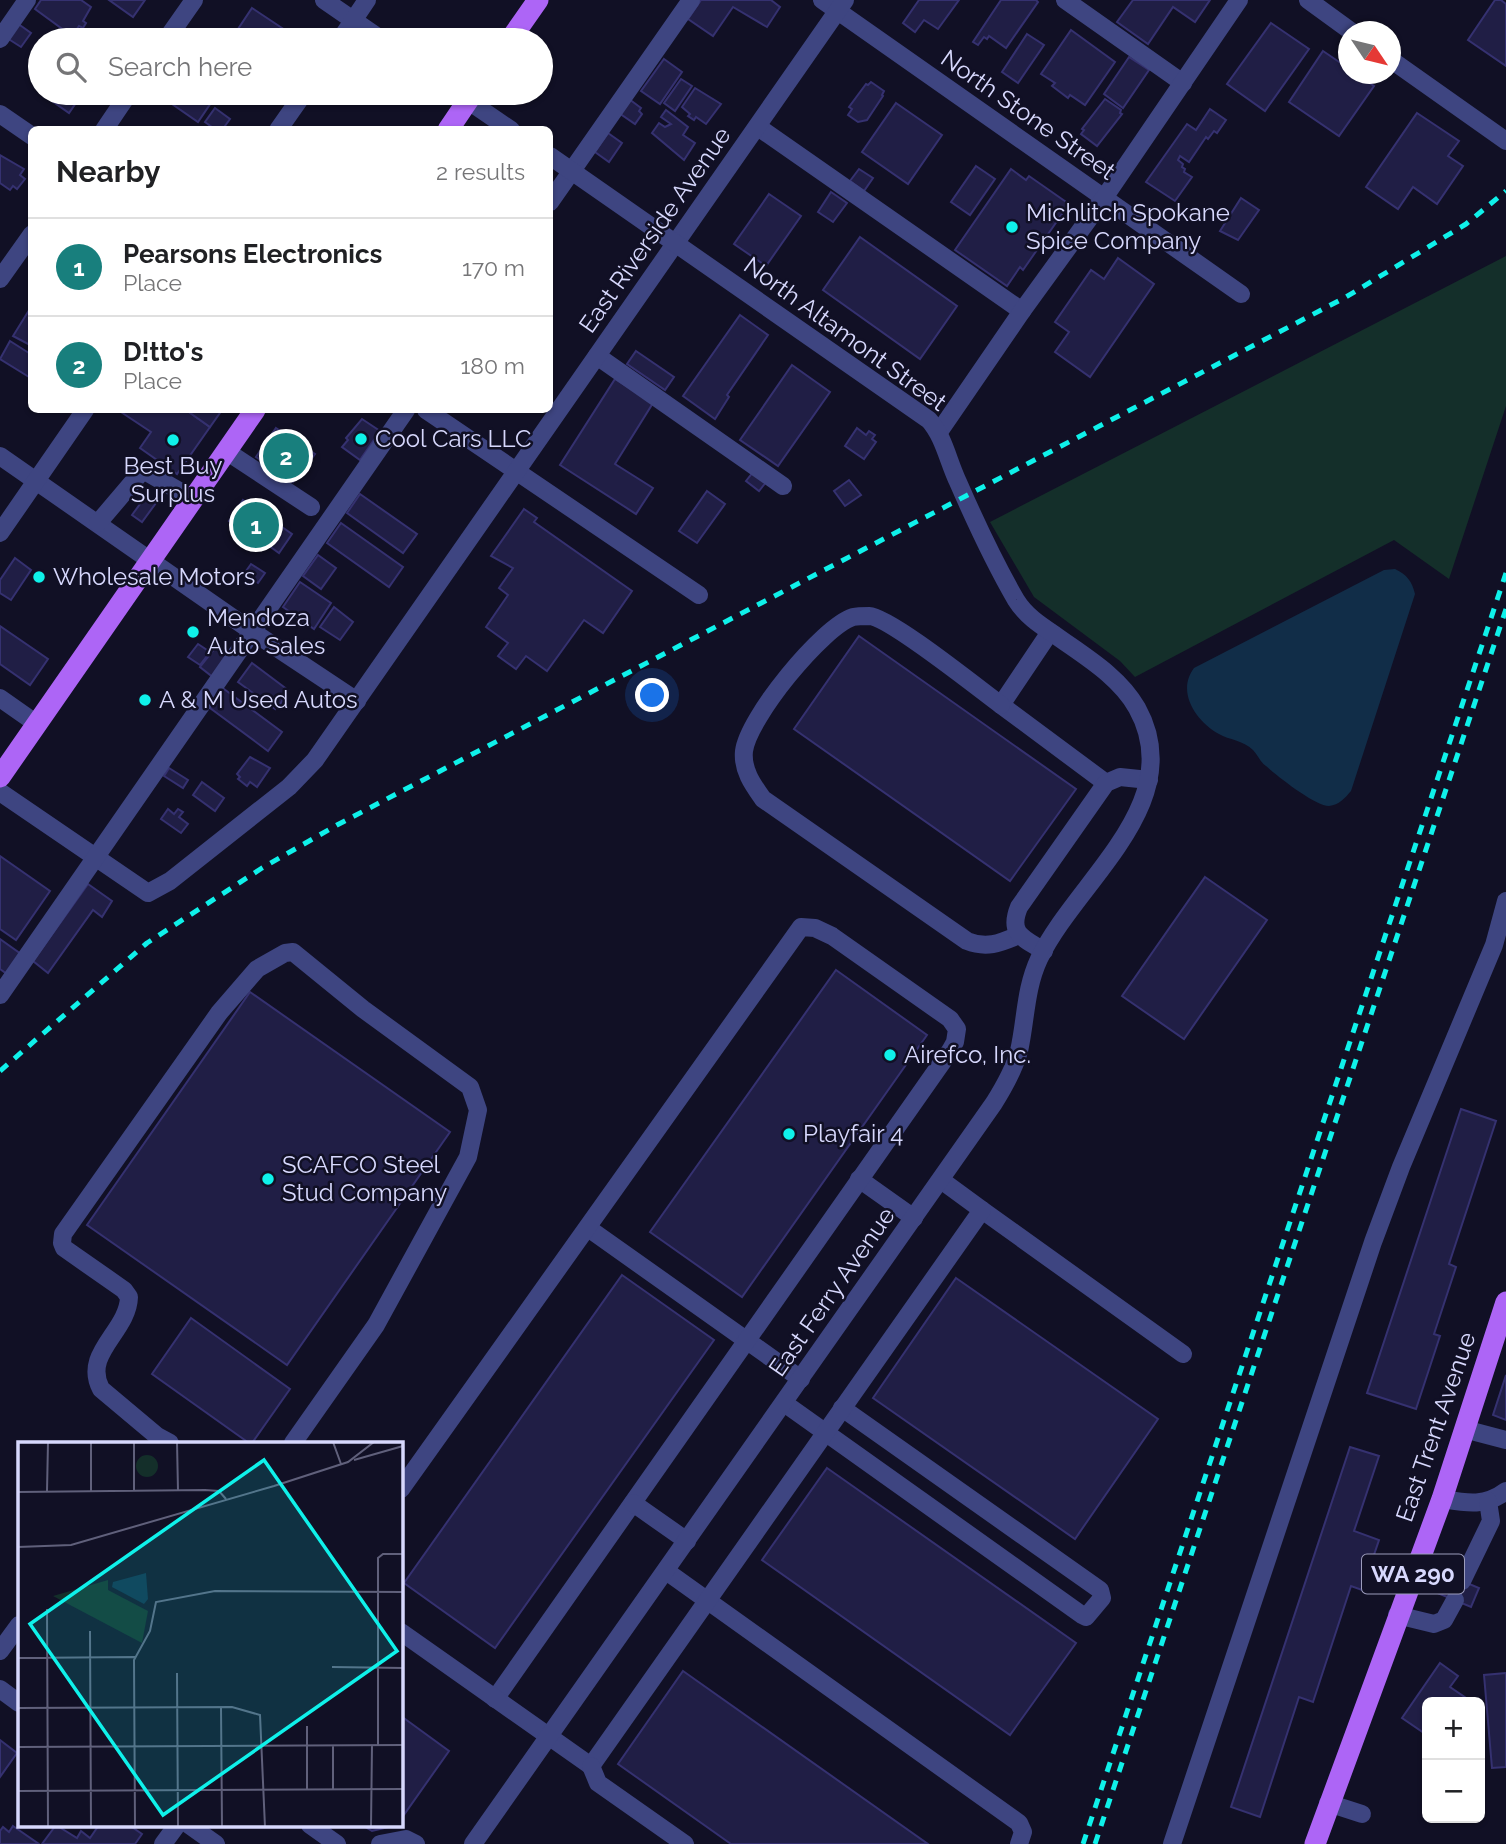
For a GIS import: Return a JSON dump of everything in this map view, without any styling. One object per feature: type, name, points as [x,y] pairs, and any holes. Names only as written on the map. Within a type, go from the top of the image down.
[{"type":"main road","points":[[518,28],[538,0]]},
{"type":"main road","points":[[450,126],[461,105]]},
{"type":"main road","points":[[0,777],[253,413]]},
{"type":"main road","name":"East Trent Avenue","points":[[1315,1844],[1397,1615],[1442,1499],[1506,1302]]},
{"type":"street","points":[[0,39],[27,0]]},
{"type":"street","points":[[174,28],[194,0]]},
{"type":"street","points":[[324,0],[364,28]]},
{"type":"street","points":[[348,28],[368,0]]},
{"type":"street","points":[[553,198],[691,0]]},
{"type":"street","name":"North Stone Street","points":[[822,0],[842,6],[1104,198],[1241,294]]},
{"type":"street","points":[[1065,0],[1183,83]]},
{"type":"street","points":[[939,432],[1239,0]]},
{"type":"street","points":[[1308,0],[1338,22]]},
{"type":"street","name":"East Riverside Avenue","points":[[95,857],[148,893],[170,881],[289,787],[315,760],[842,6]]},
{"type":"street","points":[[1401,66],[1506,141]]},
{"type":"street","points":[[107,126],[121,105]]},
{"type":"street","points":[[281,126],[296,105]]},
{"type":"street","points":[[479,105],[506,126]]},
{"type":"street","points":[[0,114],[28,133]]},
{"type":"street","points":[[758,127],[1022,311]]},
{"type":"street","name":"North Altamont Street","points":[[553,158],[929,420],[939,432],[967,503],[1016,599],[1028,616],[1117,682],[1136,706],[1147,735]]},
{"type":"street","points":[[0,279],[28,240]]},
{"type":"street","points":[[597,356],[783,486]]},
{"type":"street","points":[[0,533],[83,413]]},
{"type":"street","points":[[0,995],[404,413]]},
{"type":"street","points":[[430,413],[699,595]]},
{"type":"street","points":[[226,451],[312,507]]},
{"type":"street","points":[[0,456],[357,701]]},
{"type":"street","points":[[98,523],[143,470],[193,499]]},
{"type":"street","points":[[1019,935],[989,946],[967,941],[763,799],[750,782],[744,752],[751,727],[774,693],[817,644],[854,617],[873,616],[894,626],[1106,783]]},
{"type":"street","points":[[1001,705],[1050,632]]},
{"type":"street","points":[[0,698],[37,724]]},
{"type":"street","name":"East Ferry Avenue","points":[[473,1844],[994,1103],[1013,1069],[1028,989],[1044,951],[1132,824],[1143,801],[1151,767],[1147,735]]},
{"type":"street","points":[[1044,951],[1019,935],[1014,927],[1018,907],[1106,783],[1119,776],[1149,780]]},
{"type":"street","points":[[0,792],[95,857]]},
{"type":"street","points":[[1172,1844],[1373,1242],[1406,1154],[1494,945],[1506,901]]},
{"type":"street","points":[[402,1488],[801,928],[815,928],[832,936],[950,1019],[957,1029],[950,1051],[495,1699]]},
{"type":"street","points":[[160,1441],[101,1389],[96,1379],[96,1365],[125,1316],[129,1297],[124,1290],[64,1248],[63,1234],[219,1013],[257,969],[285,953],[293,952],[363,1009],[470,1087],[478,1110],[468,1157],[376,1325],[294,1442]]},
{"type":"street","points":[[859,1179],[914,1218]]},
{"type":"street","points":[[941,1180],[1184,1354]]},
{"type":"street","points":[[591,1766],[982,1210]]},
{"type":"street","points":[[588,1228],[802,1379]]},
{"type":"street","points":[[784,1404],[1083,1615],[1090,1615],[1102,1598],[1100,1590],[842,1408]]},
{"type":"street","points":[[1465,1429],[1506,1440]]},
{"type":"street","points":[[1442,1499],[1472,1504],[1488,1501],[1506,1491]]},
{"type":"street","points":[[1462,1581],[1491,1521],[1488,1501]]},
{"type":"street","points":[[633,1503],[687,1541]]},
{"type":"street","points":[[666,1571],[1019,1824],[1023,1832],[1019,1844]]},
{"type":"street","points":[[1397,1615],[1434,1624],[1444,1620],[1455,1600]]},
{"type":"street","points":[[0,1651],[18,1626]]},
{"type":"street","points":[[402,1633],[591,1766],[598,1783],[685,1844]]},
{"type":"street","points":[[0,1689],[18,1702]]},
{"type":"street","points":[[1328,1803],[1362,1814]]},
{"type":"street","points":[[163,1844],[176,1826]]},
{"type":"street","points":[[190,1826],[216,1844]]},
{"type":"street","points":[[311,1826],[337,1844]]},
{"type":"street","points":[[380,1844],[406,1839],[416,1844]]},
{"type":"green space","points":[[1506,256],[1506,406],[1449,579],[1394,540],[1135,677],[1120,661],[1034,597],[990,522]]},
{"type":"water","points":[[1395,569],[1408,579],[1415,594],[1351,791],[1336,804],[1323,805],[1279,776],[1249,747],[1219,734],[1203,722],[1188,696],[1189,677],[1194,668],[1384,570]]},
{"type":"building","points":[[41,0],[81,0],[91,7],[83,21],[86,23],[83,28],[61,28],[35,9]]},
{"type":"building","points":[[109,0],[145,0],[133,17]]},
{"type":"building","points":[[701,0],[771,0],[780,7],[767,27],[733,7],[713,36],[688,19]]},
{"type":"building","points":[[919,0],[959,0],[938,29],[924,20],[915,32],[903,23]]},
{"type":"building","points":[[1001,0],[1038,2],[1006,48],[989,36],[987,39],[984,37],[978,45],[973,42]]},
{"type":"building","points":[[1133,0],[1210,0],[1195,22],[1173,7],[1148,44],[1117,22]]},
{"type":"building","points":[[1495,0],[1506,4],[1506,66],[1468,40]]},
{"type":"building","points":[[252,8],[282,28],[239,28]]},
{"type":"building","points":[[17,23],[28,31],[28,37],[21,47],[7,38]]},
{"type":"building","points":[[1271,23],[1309,49],[1265,111],[1227,84]]},
{"type":"building","points":[[1071,30],[1115,62],[1085,105],[1070,95],[1068,98],[1052,86],[1055,83],[1041,74]]},
{"type":"building","points":[[1027,34],[1044,45],[1018,83],[1002,72]]},
{"type":"building","points":[[1323,51],[1338,61],[1338,84],[1374,86],[1339,136],[1289,102]]},
{"type":"building","points":[[1129,57],[1149,70],[1123,108],[1104,94]]},
{"type":"building","points":[[664,59],[682,72],[660,104],[641,91]]},
{"type":"building","points":[[681,79],[692,86],[675,111],[664,103]]},
{"type":"building","points":[[871,82],[884,91],[883,96],[867,120],[858,122],[848,115],[852,109],[849,107],[866,84]]},
{"type":"building","points":[[695,88],[721,104],[706,124],[696,117],[694,120],[688,116],[690,114],[682,107]]},
{"type":"building","points":[[629,99],[641,108],[639,111],[642,114],[635,124],[619,113]]},
{"type":"building","points":[[1105,99],[1121,110],[1122,114],[1097,146],[1081,134]]},
{"type":"building","points":[[896,103],[942,135],[908,184],[862,152]]},
{"type":"building","points":[[58,105],[74,105],[69,113]]},
{"type":"building","points":[[173,105],[210,105],[198,122]]},
{"type":"building","points":[[215,108],[230,119],[225,126],[210,126],[205,122]]},
{"type":"building","points":[[1210,109],[1226,120],[1217,133],[1214,131],[1208,139],[1206,137],[1189,162],[1180,156],[1178,160],[1183,164],[1184,172],[1192,177],[1175,201],[1146,182],[1187,124],[1196,130]]},
{"type":"building","points":[[666,110],[688,127],[683,135],[695,143],[684,160],[652,133],[659,123],[665,127],[671,124],[661,117]]},
{"type":"building","points":[[1417,113],[1459,141],[1448,156],[1463,166],[1437,204],[1413,187],[1398,209],[1366,187]]},
{"type":"building","points":[[608,133],[622,143],[609,162],[595,152]]},
{"type":"building","points":[[0,155],[24,169],[20,175],[25,179],[17,189],[13,186],[10,190],[0,183]]},
{"type":"building","points":[[976,166],[995,179],[970,215],[951,202]]},
{"type":"building","points":[[859,169],[873,178],[864,191],[850,181]]},
{"type":"building","name":"Michlitch Spokane Spice Company","points":[[1011,169],[1026,180],[1029,176],[1069,204],[1023,270],[1020,267],[1007,286],[955,250]]},
{"type":"building","points":[[831,192],[847,203],[833,222],[818,212]]},
{"type":"building","points":[[769,194],[801,216],[766,266],[734,244]]},
{"type":"building","points":[[1241,198],[1259,210],[1238,240],[1220,231]]},
{"type":"building","points":[[860,237],[957,306],[920,359],[823,290]]},
{"type":"building","points":[[1118,258],[1154,284],[1090,377],[1055,352],[1069,332],[1055,322],[1091,270],[1104,279]]},
{"type":"building","points":[[28,312],[28,344],[13,336]]},
{"type":"building","points":[[740,315],[768,335],[727,395],[729,397],[715,419],[683,396]]},
{"type":"building","points":[[10,341],[28,352],[28,376],[0,359]]},
{"type":"building","points":[[636,351],[674,377],[665,390],[627,364]]},
{"type":"building","points":[[792,365],[830,392],[778,466],[740,440]]},
{"type":"building","points":[[615,379],[653,403],[615,464],[653,488],[636,514],[560,465]]},
{"type":"building","name":"Best Buy Surplus","points":[[122,413],[190,413],[210,427],[177,474],[140,448],[151,432]]},
{"type":"building","points":[[190,413],[220,413],[210,427]]},
{"type":"building","name":"Cool Cars LLC","points":[[362,419],[380,431],[360,460],[342,447]]},
{"type":"building","points":[[276,428],[315,454],[308,464],[306,462],[293,482],[256,457]]},
{"type":"building","points":[[857,428],[866,435],[869,431],[875,435],[872,439],[876,442],[864,459],[845,446]]},
{"type":"building","points":[[754,471],[767,481],[759,491],[746,481]]},
{"type":"building","points":[[849,480],[861,495],[845,506],[834,491]]},
{"type":"building","points":[[707,491],[725,504],[697,543],[679,531]]},
{"type":"building","points":[[360,494],[417,534],[403,553],[347,513]]},
{"type":"building","points":[[146,496],[156,503],[142,522],[132,515]]},
{"type":"building","points":[[243,500],[292,534],[279,553],[244,528],[242,531],[229,521]]},
{"type":"building","points":[[524,509],[537,518],[534,522],[632,591],[603,633],[584,620],[547,671],[526,656],[516,669],[498,656],[508,643],[486,627],[508,595],[499,588],[513,568],[491,556]]},
{"type":"building","points":[[341,523],[403,567],[389,587],[327,543]]},
{"type":"building","points":[[318,555],[336,568],[321,589],[303,576]]},
{"type":"building","points":[[15,558],[31,570],[11,600],[0,593],[0,580]]},
{"type":"building","points":[[251,564],[265,573],[258,583],[244,574]]},
{"type":"building","points":[[300,582],[331,603],[314,629],[283,607]]},
{"type":"building","points":[[334,607],[353,622],[340,640],[320,627]]},
{"type":"building","points":[[0,626],[48,659],[30,685],[0,664]]},
{"type":"building","points":[[859,636],[1076,789],[1010,881],[794,729]]},
{"type":"building","points":[[198,644],[210,652],[200,665],[188,657]]},
{"type":"building","points":[[216,647],[230,657],[214,678],[200,667]]},
{"type":"building","points":[[252,663],[288,690],[278,708],[276,706],[275,709],[238,682]]},
{"type":"building","points":[[224,689],[282,732],[268,751],[210,708]]},
{"type":"building","points":[[250,757],[270,768],[257,787],[250,782],[247,786],[238,779],[240,777],[237,774]]},
{"type":"building","points":[[169,768],[188,780],[183,788],[164,776]]},
{"type":"building","points":[[202,782],[224,798],[215,811],[193,795]]},
{"type":"building","points":[[168,809],[174,814],[178,809],[183,812],[179,817],[188,824],[181,833],[161,819]]},
{"type":"building","points":[[0,856],[50,891],[16,940],[0,929]]},
{"type":"building","points":[[1205,877],[1267,920],[1184,1039],[1122,996]]},
{"type":"building","points":[[88,884],[112,901],[102,917],[93,910],[48,973],[33,961]]},
{"type":"building","points":[[0,939],[21,954],[7,974],[0,969]]},
{"type":"building","name":"Playfair 4","points":[[836,970],[927,1035],[742,1297],[650,1232]]},
{"type":"building","name":"SCAFCO Steel Stud Company","points":[[250,992],[450,1132],[287,1365],[87,1225]]},
{"type":"building","points":[[1461,1109],[1496,1121],[1449,1264],[1456,1267],[1434,1334],[1440,1336],[1416,1409],[1367,1393]]},
{"type":"building","points":[[622,1275],[714,1340],[495,1648],[404,1583]]},
{"type":"building","points":[[956,1278],[1158,1419],[1075,1539],[873,1398]]},
{"type":"building","points":[[191,1318],[290,1389],[253,1442],[248,1442],[152,1374]]},
{"type":"building","points":[[1506,1375],[1506,1420],[1493,1415]]},
{"type":"building","points":[[1350,1447],[1379,1456],[1354,1531],[1379,1540],[1362,1590],[1351,1586],[1313,1702],[1299,1697],[1260,1817],[1231,1807]]},
{"type":"building","points":[[827,1468],[1076,1643],[1010,1735],[762,1560]]},
{"type":"building","points":[[1443,1573],[1479,1588],[1471,1607],[1435,1592]]},
{"type":"building","points":[[1440,1663],[1458,1676],[1450,1687],[1465,1697],[1422,1697],[1422,1732],[1402,1718]]},
{"type":"building","points":[[683,1671],[928,1844],[731,1844],[618,1764]]},
{"type":"building","points":[[1506,1673],[1506,1767],[1492,1768],[1484,1675]]},
{"type":"building","points":[[402,1717],[449,1751],[402,1818]]},
{"type":"building","points":[[0,1740],[17,1753],[0,1777]]},
{"type":"building","points":[[13,1826],[39,1844],[0,1844],[0,1831],[3,1827],[9,1832]]},
{"type":"building","points":[[55,1826],[77,1838],[81,1831],[90,1838],[98,1826],[130,1826],[142,1834],[135,1844],[42,1844]]},
{"type":"building","points":[[364,1826],[393,1826],[372,1831]]},
{"type":"railway","points":[[0,1071],[147,943],[262,868],[337,825],[1346,297],[1466,224],[1506,191]]},
{"type":"railway","points":[[1083,1844],[1506,573]]},
{"type":"railway","points":[[1095,1844],[1506,609]]},
{"type":"place","name":"Michlitch Spokane Spice Company","points":[[1012,227]]},
{"type":"place","name":"Cool Cars LLC","points":[[361,439]]},
{"type":"place","name":"Best Buy Surplus","points":[[173,440]]},
{"type":"place","name":"D!tto's","points":[[286,456]]},
{"type":"place","name":"Pearsons Electronics","points":[[256,525]]},
{"type":"place","name":"Wholesale Motors","points":[[39,577]]},
{"type":"place","name":"Mendoza Auto Sales","points":[[193,632]]},
{"type":"place","name":"A & M Used Autos","points":[[145,700]]},
{"type":"place","name":"Airefco, Inc.","points":[[890,1055]]},
{"type":"place","name":"Playfair 4","points":[[789,1134]]},
{"type":"place","name":"SCAFCO Steel Stud Company","points":[[268,1179]]}]
